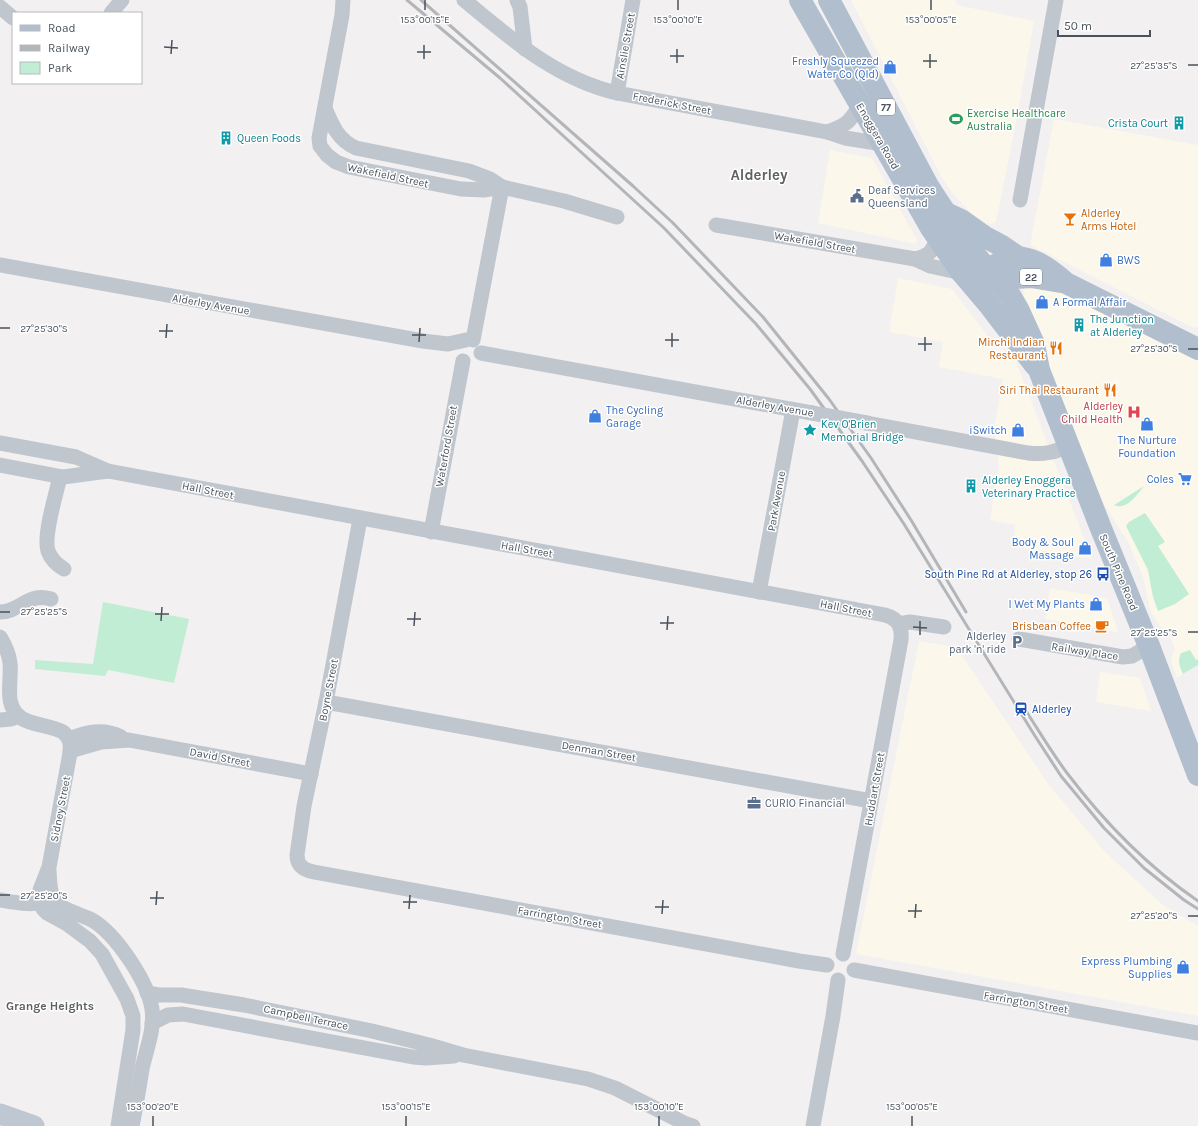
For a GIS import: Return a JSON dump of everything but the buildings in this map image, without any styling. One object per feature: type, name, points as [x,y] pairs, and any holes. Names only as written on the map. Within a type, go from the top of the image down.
[{"type":"main road","name":"Enoggera Road","points":[[800,0],[860,106],[938,237],[970,281]]},
{"type":"main road","name":"Enoggera Road","points":[[829,0],[928,186],[946,212],[961,220],[985,237],[1000,263]]},
{"type":"main road","name":"22","points":[[970,281],[983,283],[1000,263],[1028,258],[1050,269],[1066,283],[1198,349]]},
{"type":"main road","name":"22","points":[[1000,263],[1033,277],[1066,283]]},
{"type":"main road","name":"South Pine Road","points":[[1000,263],[1011,297],[1022,316],[1034,344],[1039,370],[1100,526],[1194,752],[1198,775]]},
{"type":"main road","name":"South Pine Road","points":[[970,281],[1039,370]]},
{"type":"main road","points":[[0,1114],[34,1126]]},
{"type":"main road","points":[[0,1123],[24,1126]]},
{"type":"street","points":[[112,12],[122,0]]},
{"type":"street","name":"Wakefield Street","points":[[343,0],[342,15],[319,138],[319,143],[327,155],[340,164],[355,169],[461,190],[484,190],[502,187]]},
{"type":"street","name":"Frederick Street","points":[[464,0],[525,49],[551,66],[592,86],[827,132],[845,138],[883,144]]},
{"type":"street","points":[[517,0],[520,6],[525,49]]},
{"type":"street","name":"Ainslie Street","points":[[617,92],[633,0]]},
{"type":"street","points":[[1020,200],[1056,0]]},
{"type":"street","points":[[0,7],[12,17]]},
{"type":"street","points":[[827,132],[842,127],[849,122],[860,106]]},
{"type":"street","name":"Wakefield Street","points":[[325,108],[333,127],[346,143],[352,146],[469,171],[490,179],[502,187],[572,203],[618,217]]},
{"type":"street","points":[[462,360],[469,363],[476,361],[480,356],[473,344],[502,187]]},
{"type":"street","name":"Wakefield Street","points":[[716,224],[915,259],[926,265],[970,281]]},
{"type":"street","points":[[915,259],[924,257],[930,253],[938,237]]},
{"type":"street","name":"Alderley Avenue","points":[[0,265],[423,341],[448,344],[473,344],[793,410],[1028,453],[1046,454],[1069,446]]},
{"type":"street","name":"Alderley Avenue","points":[[423,341],[462,360]]},
{"type":"street","name":"Waterford Street","points":[[431,532],[462,360]]},
{"type":"street","name":"Park Avenue","points":[[759,592],[793,410]]},
{"type":"street","name":"Hall Street","points":[[0,444],[76,457],[108,471],[360,519],[885,615],[893,618],[899,624]]},
{"type":"street","name":"Hall Street","points":[[0,465],[60,477],[108,471]]},
{"type":"street","points":[[60,477],[48,533],[47,547],[53,560],[64,569]]},
{"type":"street","name":"Boyne Street","points":[[297,861],[304,806],[326,702],[360,519]]},
{"type":"street","points":[[0,612],[11,610],[36,597],[51,599]]},
{"type":"street","points":[[899,624],[910,622],[944,627]]},
{"type":"street","name":"Huddart Street","points":[[843,954],[901,640],[901,629],[899,624]]},
{"type":"street","points":[[0,637],[6,646],[10,662],[9,696],[11,719],[0,720]]},
{"type":"street","name":"Railway Place","points":[[1019,639],[1123,657],[1132,656],[1149,646]]},
{"type":"street","name":"Denman Street","points":[[326,702],[871,801]]},
{"type":"street","points":[[10,708],[34,723],[59,730],[65,734],[70,745]]},
{"type":"street","name":"David Street","points":[[70,745],[89,733],[105,731],[129,740],[311,774]]},
{"type":"street","name":"Sidney Street","points":[[48,902],[50,887],[49,867],[70,745]]},
{"type":"street","name":"Farrington Street","points":[[297,861],[304,869],[314,872],[827,965]]},
{"type":"street","points":[[0,900],[20,904],[48,902],[87,918],[99,924],[128,958],[147,993],[152,1008],[152,1023],[132,1126]]},
{"type":"street","points":[[48,902],[44,910],[47,913],[68,924],[96,946],[121,986],[131,1009],[134,1020],[118,1126]]},
{"type":"street","points":[[843,954],[852,960],[854,970],[848,978],[838,980],[830,975],[827,970],[827,965],[833,956],[843,954]]},
{"type":"street","name":"Farrington Street","points":[[854,970],[1198,1033]]},
{"type":"street","points":[[813,1126],[838,980]]},
{"type":"street","name":"Campbell Terrace","points":[[147,993],[229,1002],[365,1030],[429,1045],[463,1055],[594,1080],[615,1088],[687,1125]]},
{"type":"street","points":[[184,996],[185,1014]]},
{"type":"street","name":"Campbell Terrace","points":[[152,1023],[170,1014],[185,1014],[413,1057],[426,1058],[463,1055]]},
{"type":"street","points":[[128,1066],[142,1069]]},
{"type":"shaded area","points":[[851,0],[955,0],[957,5],[1034,21],[996,222],[991,224],[986,223],[971,213],[955,196],[942,178]]},
{"type":"shaded area","points":[[1054,119],[1198,145],[1198,326],[1194,328],[1030,245]]},
{"type":"shaded area","name":"Deaf Services Queensland","points":[[830,150],[872,158],[917,240],[916,244],[818,223]]},
{"type":"shaded area","points":[[898,278],[952,289],[990,339],[1002,350],[1013,354],[1092,559],[1013,546],[1015,525],[990,520],[999,467],[994,428],[1003,379],[939,367],[943,342],[889,332]]},
{"type":"shaded area","points":[[1045,285],[1198,361],[1198,665],[1177,678],[1171,662],[1175,650],[1168,629],[1160,627],[1150,610],[1143,577],[1128,542],[1103,503],[1023,300],[1024,288]]},
{"type":"shaded area","points":[[1050,588],[1107,598],[1118,631],[1115,632],[1045,619]]},
{"type":"shaded area","points":[[919,641],[956,647],[1049,785],[1105,852],[1163,905],[1198,926],[1198,1016],[856,954]]},
{"type":"shaded area","points":[[1100,672],[1140,678],[1151,711],[1096,702]]},
{"type":"green space","points":[[1144,486],[1135,498],[1127,504],[1123,506],[1114,505]]},
{"type":"green space","points":[[1145,513],[1165,542],[1158,546],[1189,594],[1175,604],[1158,611],[1153,597],[1148,570],[1126,526],[1129,522]]},
{"type":"green space","points":[[103,602],[189,619],[174,683],[108,670],[105,676],[35,669],[35,660],[93,664]]},
{"type":"green space","points":[[1190,650],[1196,660],[1198,659],[1198,665],[1183,674],[1179,664],[1179,659],[1181,653]]},
{"type":"railway","points":[[407,0],[500,78],[664,228],[756,324],[810,389],[862,461],[904,524],[1061,776],[1104,828],[1144,868],[1184,900],[1198,909]]},
{"type":"railway","points":[[421,0],[633,186],[673,223],[763,317],[829,399],[871,458],[911,520],[966,612]]},
{"type":"railway","points":[[1026,711],[1067,773],[1111,826],[1161,873],[1198,901]]},
{"type":"place","name":"Freshly Squeezed Water Co (Qld)","points":[[890,67]]},
{"type":"place","name":"Exercise Healthcare Australia","points":[[956,119]]},
{"type":"place","name":"Crista Court","points":[[1179,123]]},
{"type":"place","name":"Queen Foods","points":[[226,138]]},
{"type":"place","name":"Deaf Services Queensland","points":[[857,196]]},
{"type":"place","name":"Alderley Arms Hotel","points":[[1070,219]]},
{"type":"place","name":"BWS","points":[[1106,260]]},
{"type":"place","name":"A Formal Affair","points":[[1042,302]]},
{"type":"place","name":"The Junction at Alderley","points":[[1079,325]]},
{"type":"place","name":"Mirchi Indian Restaurant","points":[[1056,348]]},
{"type":"place","name":"Siri Thai Restaurant","points":[[1110,390]]},
{"type":"place","name":"Alderley Child Health","points":[[1134,412]]},
{"type":"place","name":"The Cycling Garage","points":[[595,416]]},
{"type":"place","name":"The Nurture Foundation","points":[[1147,424]]},
{"type":"place","name":"Kev O'Brien Memorial Bridge","points":[[810,430]]},
{"type":"place","name":"iSwitch","points":[[1018,430]]},
{"type":"place","name":"Coles","points":[[1185,479]]},
{"type":"place","name":"Alderley Enoggera Veterinary Practice","points":[[971,486]]},
{"type":"place","name":"Body & Soul Massage","points":[[1085,548]]},
{"type":"place","name":"South Pine Rd at Alderley, stop 26","points":[[1103,574]]},
{"type":"place","name":"I Wet My Plants","points":[[1096,604]]},
{"type":"place","name":"Brisbean Coffee","points":[[1102,626]]},
{"type":"place","name":"Alderley park 'n' ride","points":[[1017,642]]},
{"type":"place","name":"Alderley","points":[[1021,709]]},
{"type":"place","name":"CURIO Financial","points":[[754,803]]},
{"type":"place","name":"Express Plumbing Supplies","points":[[1183,967]]},
{"type":"district","name":"Alderley","points":[[759,175]]},
{"type":"district","name":"Grange Heights","points":[[50,1006]]}]
